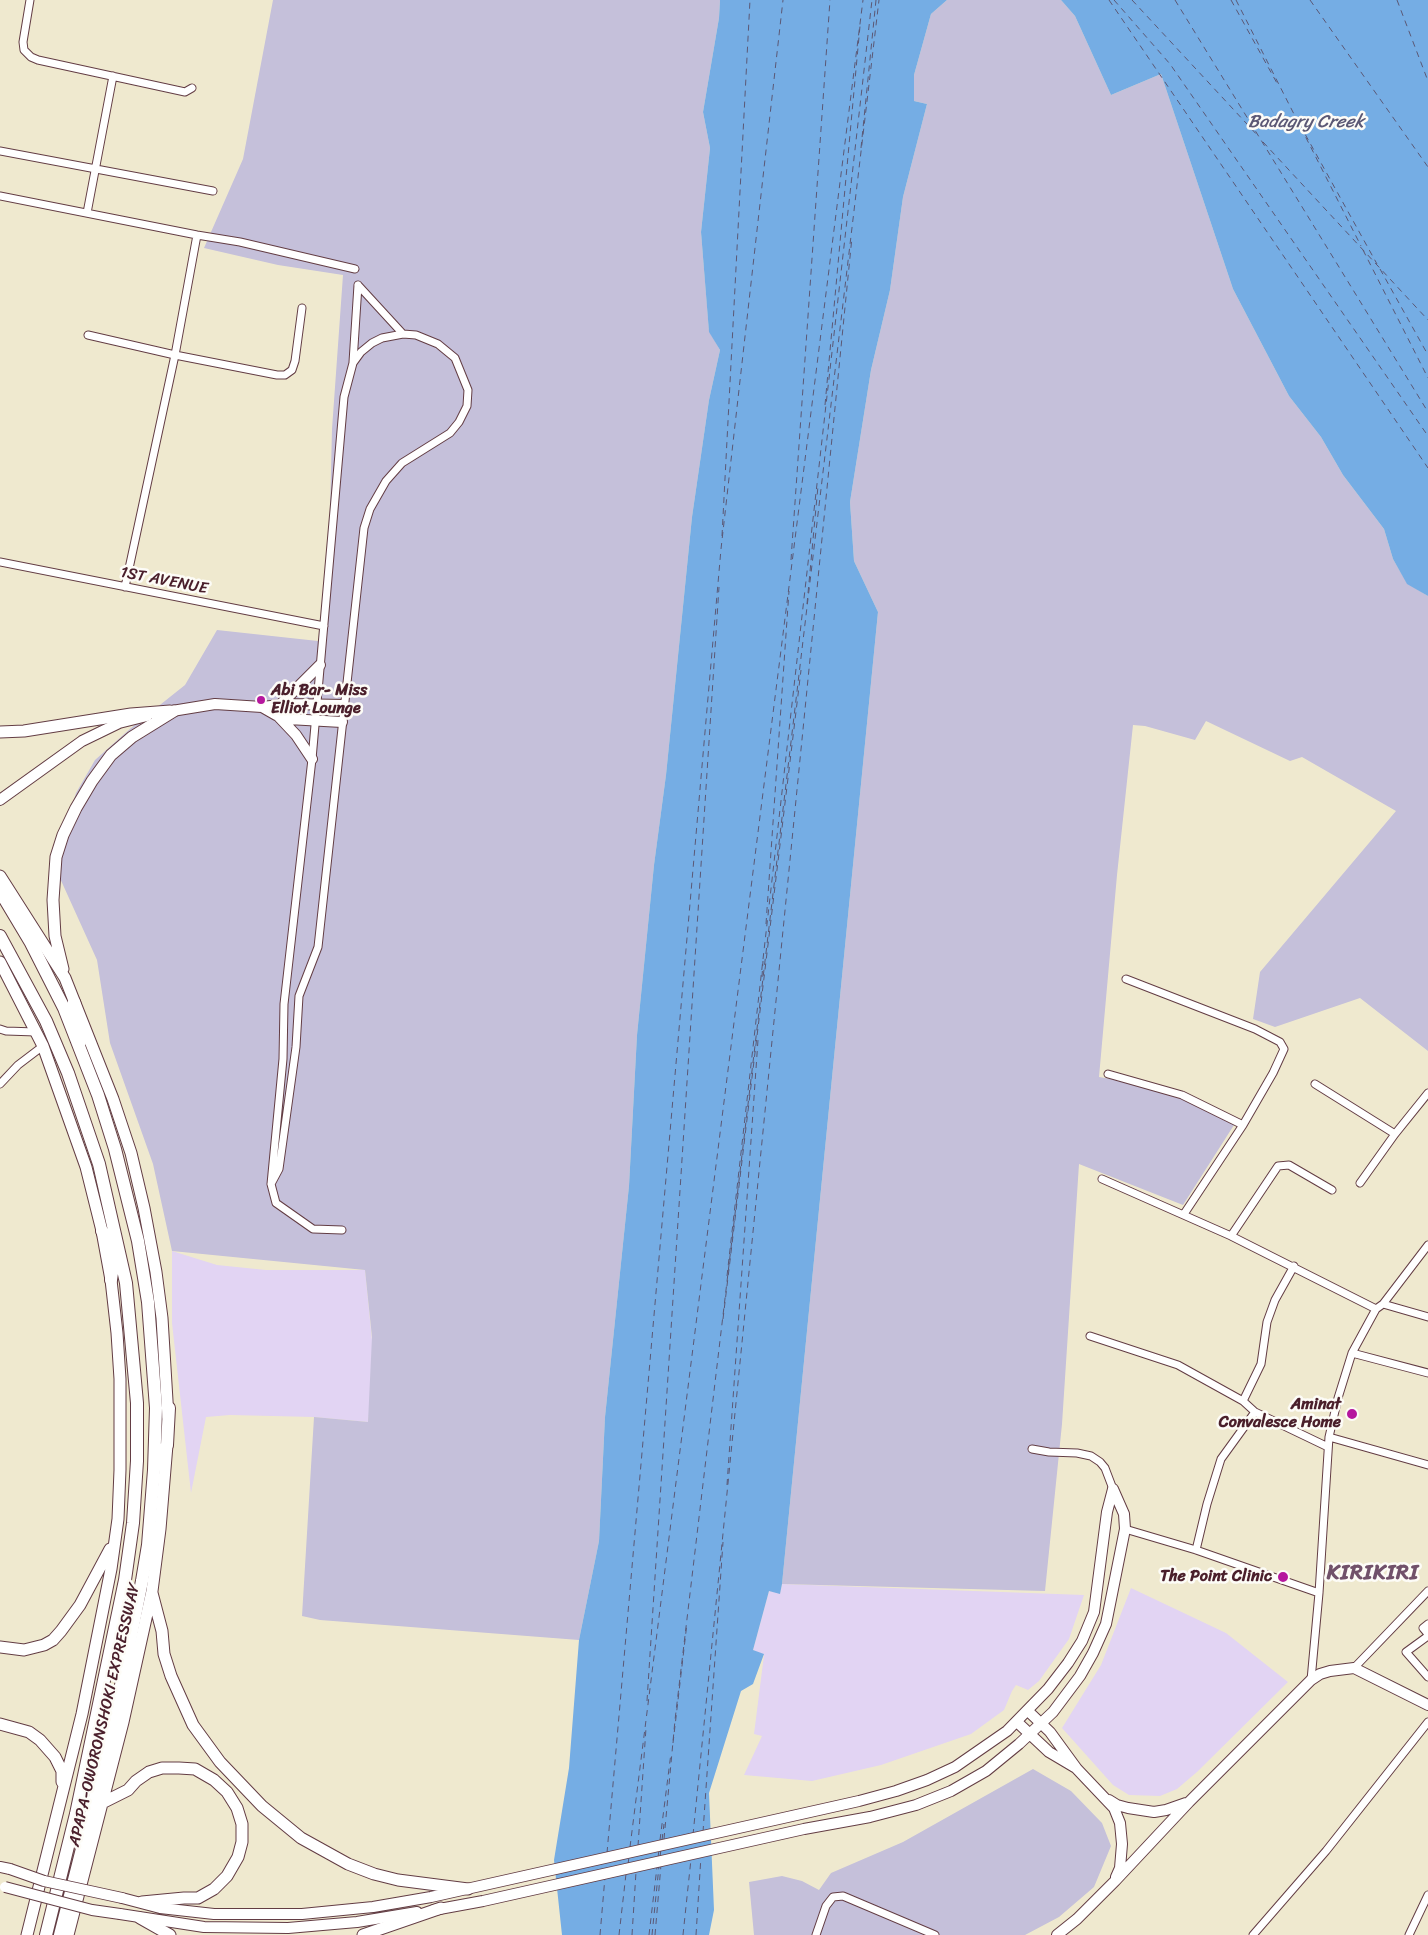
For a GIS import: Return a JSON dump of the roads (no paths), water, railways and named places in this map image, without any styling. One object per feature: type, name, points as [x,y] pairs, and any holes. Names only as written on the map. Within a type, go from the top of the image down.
[{"type":"highway","name":"APAPA-OWORONSHOKI EXPRESSWAY","points":[[0,891],[69,1005],[84,1044],[115,1149],[138,1241],[162,1408],[154,1470],[148,1545],[130,1646],[111,1736],[60,1935]]},
{"type":"highway","name":"APAPA-OWORONSHOKI EXPRESSWAY","points":[[0,936],[46,1021],[68,1074],[99,1164],[126,1283],[137,1403],[137,1461],[133,1523],[125,1580],[76,1814],[46,1935]]},
{"type":"highway","points":[[69,1005],[81,1027],[84,1044]]},
{"type":"highway","points":[[102,1231],[126,1283]]},
{"type":"highway","points":[[110,1280],[115,1257],[116,1233]]},
{"type":"highway","points":[[162,1408],[167,1445],[167,1464]]},
{"type":"highway","points":[[154,1470],[167,1445]]},
{"type":"main road","points":[[278,710],[320,665]]},
{"type":"main road","points":[[0,732],[24,731],[131,714],[215,704],[278,710],[316,704],[344,705]]},
{"type":"main road","points":[[0,800],[82,741],[119,723],[174,710]]},
{"type":"main road","points":[[65,978],[55,936],[52,900],[56,857],[63,835],[92,781],[112,755],[132,737],[174,710]]},
{"type":"main road","points":[[278,710],[288,719],[342,722]]},
{"type":"main road","points":[[278,710],[312,759]]},
{"type":"main road","name":"APAPA-OWORONSHOKI EXPRESSWAY","points":[[0,876],[65,978],[69,1005]]},
{"type":"main road","name":"APAPA-OWORONSHOKI EXPRESSWAY","points":[[0,962],[43,1046],[86,1166],[102,1231],[110,1280],[117,1333],[120,1379],[120,1470],[116,1536],[95,1656],[27,1935]]},
{"type":"main road","name":"APAPA-OWORONSHOKI EXPRESSWAY","points":[[68,1935],[123,1722],[152,1591],[167,1464],[162,1408]]},
{"type":"main road","points":[[2,1886],[92,1910],[204,1927],[288,1928],[357,1922],[483,1901],[804,1829],[870,1817],[916,1805],[986,1771],[1041,1724],[1080,1676],[1106,1624],[1125,1529],[1124,1514],[1112,1489]]},
{"type":"main road","points":[[5,1868],[44,1881],[142,1902],[160,1908],[186,1912],[248,1915],[329,1912],[374,1907],[473,1888],[896,1791],[955,1767],[980,1750],[1017,1722],[1028,1711],[1048,1689],[1068,1662],[1082,1641],[1094,1612],[1112,1489]]},
{"type":"main road","points":[[0,1646],[24,1650],[44,1646],[53,1640],[80,1605],[103,1565],[116,1536]]},
{"type":"main road","points":[[152,1591],[162,1631],[164,1654],[184,1708],[208,1747],[262,1806],[301,1838],[348,1864],[374,1874],[398,1880],[473,1888]]},
{"type":"main road","points":[[1057,1935],[1115,1881],[1189,1802],[1311,1680],[1320,1674],[1354,1668],[1428,1705]]},
{"type":"main road","points":[[1028,1711],[1059,1743],[1077,1769],[1108,1799],[1117,1805],[1154,1812],[1172,1809],[1189,1802]]},
{"type":"main road","points":[[1017,1722],[1049,1752],[1077,1769]]},
{"type":"main road","points":[[0,1724],[29,1732],[40,1740],[55,1757],[62,1771],[62,1793]]},
{"type":"main road","points":[[102,1803],[128,1790],[136,1781],[149,1772],[162,1768],[179,1768],[195,1770],[214,1780],[227,1792],[237,1808],[242,1824],[242,1842],[238,1857],[227,1876],[214,1889],[198,1898],[142,1902]]},
{"type":"main road","points":[[1108,1799],[1117,1814],[1122,1844],[1120,1868],[1115,1881]]},
{"type":"main road","points":[[363,1935],[442,1908]]},
{"type":"main road","points":[[140,1918],[170,1935]]},
{"type":"street","points":[[30,0],[23,42],[24,50],[31,57],[185,92],[192,88]]},
{"type":"street","points":[[87,213],[113,76]]},
{"type":"street","points":[[0,151],[213,191]]},
{"type":"street","points":[[0,196],[240,242],[355,269]]},
{"type":"street","points":[[125,587],[175,355],[197,235]]},
{"type":"street","points":[[342,1230],[313,1229],[276,1203],[271,1184],[271,1168],[283,1059],[284,1004],[312,759],[344,397],[353,363],[358,285],[402,334]]},
{"type":"street","points":[[88,335],[175,355],[284,375],[292,370],[295,361],[302,308]]},
{"type":"street","points":[[271,1184],[279,1169],[296,1047],[299,996],[318,947],[364,528],[370,509],[386,480],[402,463],[450,433],[460,422],[467,406],[468,390],[454,358],[438,344],[416,335],[402,334],[391,336],[372,343],[361,352],[353,363]]},
{"type":"street","name":"1ST AVENUE","points":[[0,562],[324,626]]},
{"type":"street","points":[[1126,979],[1255,1029],[1280,1042],[1284,1049],[1243,1125],[1184,1214]]},
{"type":"street","points":[[0,1029],[36,1032]]},
{"type":"street","points":[[0,1084],[18,1065],[43,1046]]},
{"type":"street","points":[[1108,1074],[1182,1095],[1243,1125]]},
{"type":"street","points":[[1314,1084],[1395,1134]]},
{"type":"street","points":[[1360,1183],[1395,1134],[1428,1093]]},
{"type":"street","points":[[1231,1236],[1278,1166],[1289,1165],[1332,1190]]},
{"type":"street","points":[[1102,1179],[1231,1236],[1294,1266],[1376,1309]]},
{"type":"street","points":[[1311,1680],[1319,1593],[1328,1436],[1338,1398],[1352,1353],[1376,1309],[1383,1304],[1428,1245]]},
{"type":"street","points":[[1243,1401],[1261,1364],[1267,1322],[1275,1300],[1294,1266]]},
{"type":"street","points":[[1383,1304],[1428,1318]]},
{"type":"street","points":[[1090,1336],[1178,1365],[1243,1401],[1255,1412],[1328,1447]]},
{"type":"street","points":[[1352,1353],[1428,1373]]},
{"type":"street","points":[[1196,1550],[1207,1504],[1221,1459],[1255,1412]]},
{"type":"street","points":[[1328,1436],[1428,1464]]},
{"type":"street","points":[[1032,1449],[1091,1456],[1105,1468],[1112,1489]]},
{"type":"street","points":[[1125,1529],[1196,1550],[1319,1593]]},
{"type":"street","points":[[1354,1668],[1428,1591]]},
{"type":"street","points":[[1428,1624],[1423,1628],[1428,1635],[1406,1652],[1428,1677]]},
{"type":"street","points":[[1253,1935],[1326,1851],[1428,1722]]},
{"type":"street","points":[[816,1935],[826,1906],[834,1897],[842,1896],[935,1935]]},
{"type":"street","points":[[1409,1935],[1428,1896]]},
{"type":"water","points":[[720,0],[947,0],[931,14],[914,75],[914,101],[927,104],[903,197],[890,290],[871,370],[850,502],[854,561],[878,612],[782,1584],[780,1594],[769,1591],[753,1650],[764,1654],[753,1684],[741,1691],[709,1793],[714,1910],[709,1935],[562,1935],[554,1860],[569,1768],[579,1640],[599,1541],[605,1417],[629,1186],[637,1035],[654,865],[666,775],[692,517],[709,400],[720,350],[709,332],[701,232],[710,148],[703,112],[719,18]]},
{"type":"water","name":"Badagry Creek","points":[[1061,0],[1428,0],[1428,596],[1407,584],[1393,559],[1384,529],[1343,475],[1321,437],[1289,396],[1233,289],[1161,74],[1111,95],[1075,16]]},
{"type":"place","name":"Abi Bar- Miss Elliot Lounge","points":[[261,700]]},
{"type":"place","name":"Aminat Convalesce Home","points":[[1352,1414]]},
{"type":"place","name":"The Point Clinic","points":[[1283,1577]]},
{"type":"district","name":"KIRIKIRI","points":[[1373,1574]]}]
